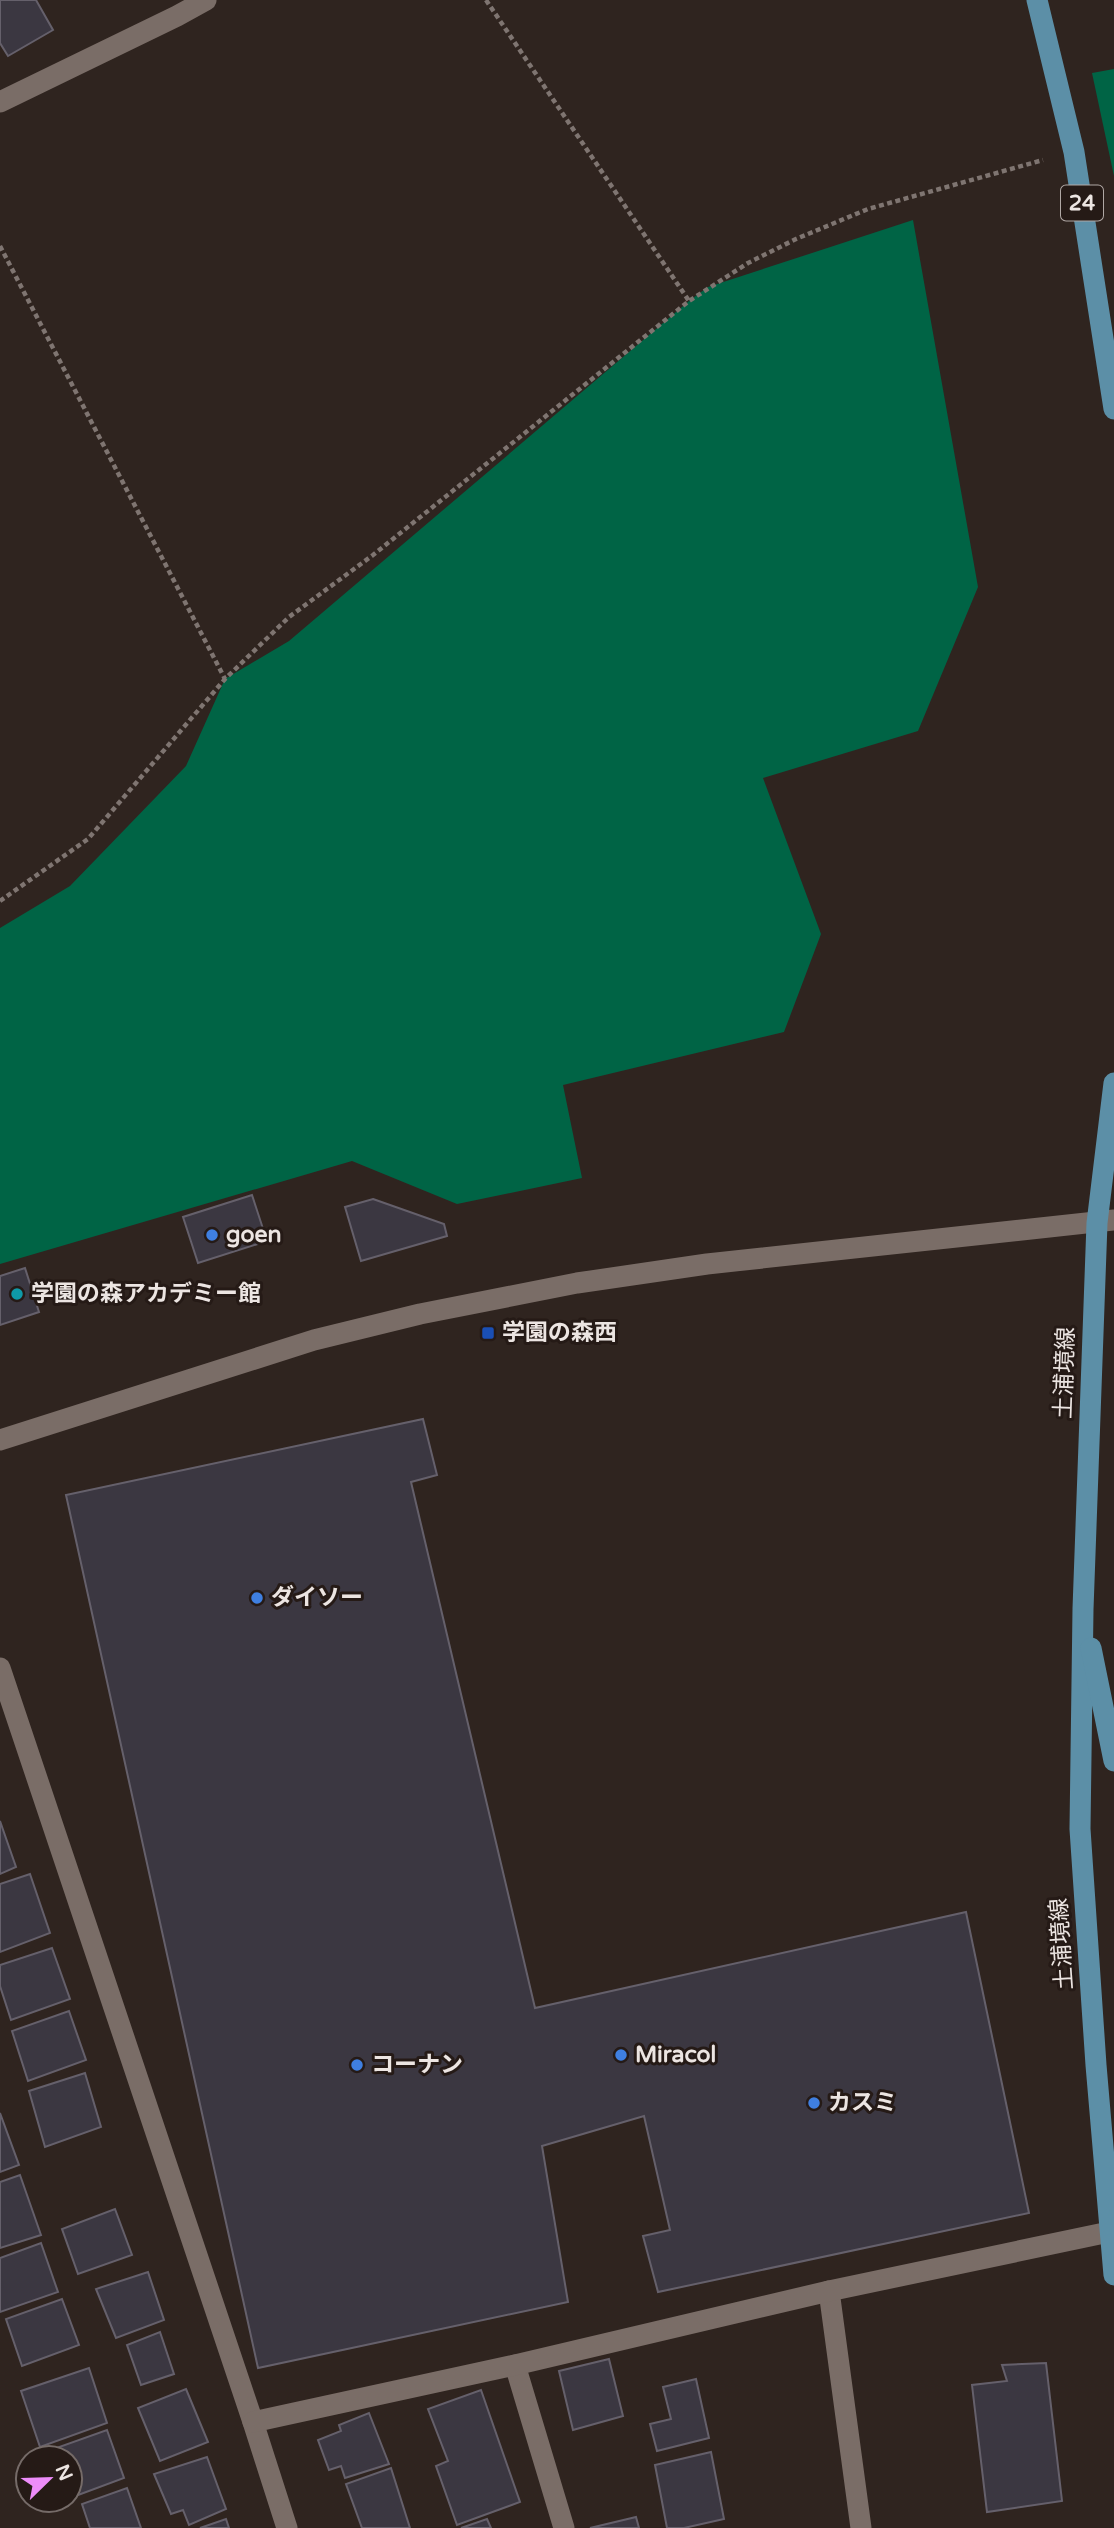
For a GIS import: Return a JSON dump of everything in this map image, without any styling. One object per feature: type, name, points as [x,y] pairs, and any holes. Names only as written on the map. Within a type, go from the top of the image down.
[{"type":"main road","name":"24","points":[[1037,0],[1074,152],[1114,410]]},
{"type":"main road","name":"土浦境線","points":[[1114,1083],[1083,1609],[1080,1829],[1114,2275]]},
{"type":"main road","name":"土浦境線","points":[[1083,1609],[1114,1760]]},
{"type":"street","points":[[0,102],[206,0]]},
{"type":"street","points":[[0,1440],[314,1340],[420,1314],[577,1283],[707,1264],[1106,1222]]},
{"type":"street","points":[[0,1668],[8,1719],[253,2423],[286,2528]]},
{"type":"street","points":[[253,2423],[829,2291],[1109,2232]]},
{"type":"street","points":[[829,2291],[861,2528]]},
{"type":"street","points":[[514,2365],[564,2528]]},
{"type":"path","points":[[486,0],[689,301]]},
{"type":"path","points":[[0,901],[88,839],[225,679],[289,617],[373,555],[689,301],[760,257],[868,209],[1074,152]]},
{"type":"path","points":[[0,246],[225,679]]},
{"type":"green space","points":[[1114,69],[1114,176],[1092,73]]},
{"type":"green space","points":[[913,220],[978,587],[918,731],[763,778],[821,934],[784,1032],[563,1085],[582,1178],[457,1204],[352,1161],[0,1264],[0,928],[70,886],[186,766],[225,679],[289,641],[689,301],[708,287]]},
{"type":"building","points":[[0,0],[36,0],[53,30],[8,56],[0,43]]},
{"type":"building","points":[[252,1195],[267,1241],[198,1263],[183,1217]]},
{"type":"building","points":[[373,1199],[444,1224],[447,1236],[361,1261],[345,1207]]},
{"type":"building","name":"学園の森アカデミー館","points":[[25,1268],[39,1312],[0,1325],[0,1276]]},
{"type":"building","points":[[423,1419],[437,1475],[411,1482],[535,2008],[966,1912],[1029,2213],[658,2292],[643,2236],[670,2230],[644,2116],[542,2146],[568,2302],[258,2368],[66,1495]]},
{"type":"building","points":[[0,1821],[16,1867],[0,1874]]},
{"type":"building","points":[[30,1874],[50,1933],[0,1952],[0,1884]]},
{"type":"building","points":[[52,1948],[70,1999],[11,2020],[0,1986],[0,1965]]},
{"type":"building","points":[[69,2011],[86,2060],[28,2081],[12,2031]]},
{"type":"building","points":[[85,2073],[101,2127],[45,2147],[29,2091]]},
{"type":"building","points":[[0,2113],[19,2165],[0,2172]]},
{"type":"building","points":[[20,2175],[41,2235],[0,2248],[0,2182]]},
{"type":"building","points":[[115,2209],[132,2255],[78,2274],[62,2229]]},
{"type":"building","points":[[41,2243],[58,2292],[0,2312],[0,2258]]},
{"type":"building","points":[[148,2272],[164,2320],[116,2338],[96,2289]]},
{"type":"building","points":[[62,2299],[79,2345],[22,2366],[6,2319]]},
{"type":"building","points":[[160,2332],[174,2374],[141,2385],[127,2345]]},
{"type":"building","points":[[609,2359],[623,2416],[573,2430],[559,2371]]},
{"type":"building","points":[[1046,2363],[1062,2501],[987,2512],[972,2385],[1007,2381],[1002,2365]]},
{"type":"building","points":[[89,2368],[107,2423],[48,2444],[39,2444],[21,2391]]},
{"type":"building","points":[[696,2379],[709,2438],[657,2451],[650,2424],[671,2419],[663,2387]]},
{"type":"building","points":[[186,2389],[208,2442],[160,2461],[138,2408]]},
{"type":"building","points":[[481,2390],[520,2502],[457,2525],[436,2466],[448,2461],[428,2409]]},
{"type":"building","points":[[369,2413],[389,2464],[345,2478],[341,2466],[329,2470],[318,2440],[341,2431],[339,2425]]},
{"type":"building","points":[[107,2430],[124,2478],[84,2493],[84,2444],[68,2444]]},
{"type":"building","points":[[711,2452],[724,2519],[684,2528],[667,2528],[655,2465]]},
{"type":"building","points":[[207,2457],[226,2509],[189,2525],[183,2510],[171,2514],[154,2474]]},
{"type":"building","points":[[391,2468],[410,2528],[362,2528],[346,2484]]},
{"type":"building","points":[[127,2488],[141,2528],[90,2528],[84,2503]]},
{"type":"building","points":[[636,2517],[639,2528],[590,2528]]},
{"type":"building","points":[[226,2519],[229,2528],[200,2528]]},
{"type":"building","points":[[487,2519],[491,2528],[461,2528]]},
{"type":"place","name":"goen","points":[[212,1235]]},
{"type":"place","name":"学園の森アカデミー館","points":[[17,1294]]},
{"type":"place","name":"学園の森西","points":[[488,1333]]},
{"type":"place","name":"ダイソー","points":[[257,1598]]},
{"type":"place","name":"Miracol","points":[[621,2055]]},
{"type":"place","name":"コーナン","points":[[357,2065]]},
{"type":"place","name":"カスミ","points":[[814,2103]]}]
